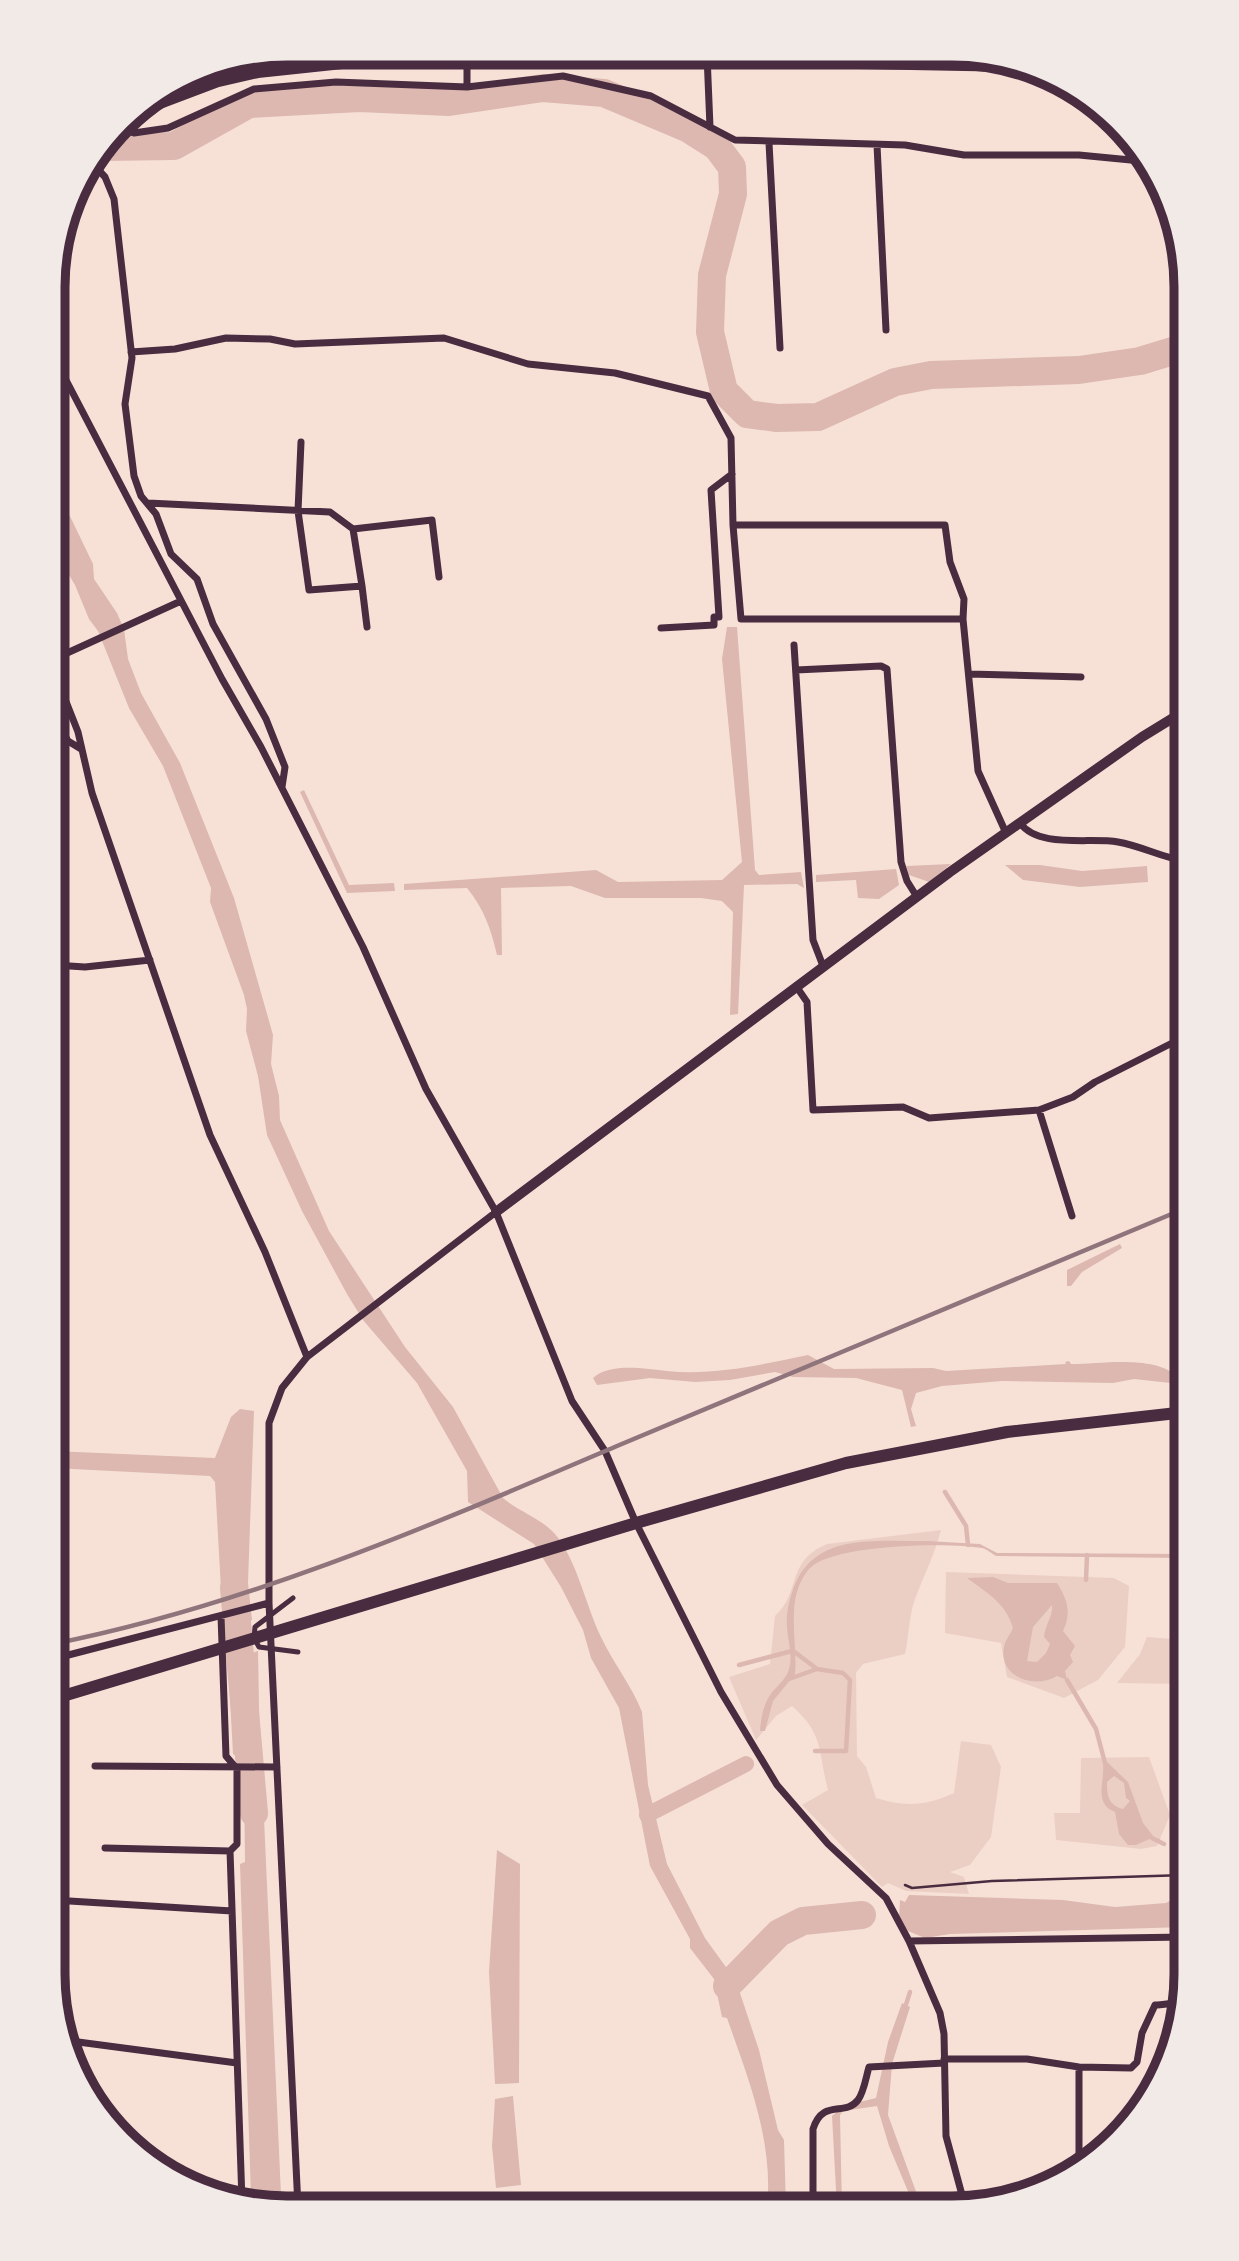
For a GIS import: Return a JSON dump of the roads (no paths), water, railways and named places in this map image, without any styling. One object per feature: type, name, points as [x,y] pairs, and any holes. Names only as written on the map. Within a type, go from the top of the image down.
[{"type":"highway","points":[[65,1695],[780,1480],[885,1455],[1007,1432],[1174,1413]]},
{"type":"main road","points":[[161,104],[218,82],[258,73],[337,65]]},
{"type":"main road","points":[[916,65],[974,66]]},
{"type":"street","points":[[467,65],[467,87]]},
{"type":"street","points":[[708,65],[710,127]]},
{"type":"street","points":[[129,131],[135,133],[168,128],[254,89],[336,82],[467,87],[563,76],[651,96],[735,140],[905,145],[964,155],[1079,155],[1135,160]]},
{"type":"street","points":[[769,143],[780,348]]},
{"type":"street","points":[[877,145],[886,330]]},
{"type":"street","points":[[98,169],[105,177],[114,199],[131,352],[125,404],[134,476],[156,514],[171,554],[197,579],[213,624],[266,719],[285,767],[282,787]]},
{"type":"street","points":[[131,352],[174,349],[226,338],[270,339],[295,344],[444,338],[528,364],[615,373],[708,396],[731,438],[733,525],[741,619],[963,619]]},
{"type":"street","points":[[65,378],[282,787],[363,947],[426,1089],[496,1212],[572,1401],[605,1451],[632,1524],[721,1692],[770,1774],[828,1844],[886,1898],[909,1941],[940,2013],[946,2136],[962,2196]]},
{"type":"street","points":[[301,442],[298,511],[309,590],[362,586]]},
{"type":"street","points":[[661,628],[714,625],[714,617],[719,617],[711,491],[732,474]]},
{"type":"street","points":[[148,503],[330,512],[353,529],[432,520],[439,577]]},
{"type":"street","points":[[733,525],[945,525],[950,562],[964,599],[963,619],[978,771],[1006,833]]},
{"type":"street","points":[[353,529],[367,627]]},
{"type":"street","points":[[65,653],[181,601]]},
{"type":"street","points":[[794,645],[813,946],[823,967]]},
{"type":"street","points":[[796,670],[881,666],[887,669],[901,862],[907,881],[917,897]]},
{"type":"street","points":[[969,674],[1081,677]]},
{"type":"street","points":[[65,703],[92,793],[210,1135],[265,1252],[307,1357]]},
{"type":"street","points":[[298,2196],[269,1603],[269,1423],[282,1388],[307,1357],[329,1337],[917,897],[1174,717]]},
{"type":"street","points":[[65,736],[81,749]]},
{"type":"street","points":[[1020,823],[1032,834],[1118,841],[1174,860]]},
{"type":"street","points":[[65,966],[85,967],[150,960]]},
{"type":"street","points":[[796,986],[807,1002],[813,1110],[903,1107],[929,1118],[1039,1110],[1073,1097],[1095,1082],[1174,1042]]},
{"type":"street","points":[[1039,1110],[1072,1216]]},
{"type":"street","points":[[293,1598],[255,1627],[254,1638],[259,1647],[298,1652]]},
{"type":"street","points":[[65,1656],[269,1603]]},
{"type":"street","points":[[221,1616],[226,1756],[237,1769],[237,1844],[230,1852],[242,2191]]},
{"type":"street","points":[[95,1766],[237,1769],[276,1767]]},
{"type":"street","points":[[105,1848],[230,1852]]},
{"type":"street","points":[[65,1901],[232,1911]]},
{"type":"street","points":[[909,1941],[1174,1937]]},
{"type":"street","points":[[813,2196],[813,2129],[817,2117],[827,2110],[853,2104],[859,2098],[869,2067],[944,2061],[1027,2059],[1079,2067],[1131,2068],[1137,2062],[1142,2033],[1155,2004],[1172,2003]]},
{"type":"street","points":[[76,2042],[237,2063]]},
{"type":"street","points":[[1079,2067],[1079,2157]]},
{"type":"waterway","points":[[115,147],[174,146],[249,104],[359,98],[449,102],[543,88],[604,93],[687,128],[717,147],[732,167],[733,194],[712,275],[710,332],[724,391],[747,414],[777,418],[818,417],[895,382],[931,375],[1079,370],[1140,361],[1174,351]]},
{"type":"waterway","points":[[945,1492],[966,1526],[968,1545]]},
{"type":"waterway","points":[[1086,1580],[1087,1555]]},
{"type":"waterway","points":[[234,1588],[254,1813]]},
{"type":"waterway","points":[[789,1679],[817,1669],[792,1650]]},
{"type":"waterway","points":[[739,1665],[792,1651]]},
{"type":"waterway","points":[[815,1751],[846,1751],[850,1680],[843,1673],[817,1669]]},
{"type":"waterway","points":[[1067,1680],[1096,1729],[1105,1763]]},
{"type":"waterway","points":[[647,1815],[746,1764]]},
{"type":"waterway","points":[[1152,1838],[1164,1844]]},
{"type":"waterway","points":[[727,1986],[779,1933],[803,1921],[862,1915]]},
{"type":"waterway","points":[[904,2011],[910,1992]]},
{"type":"railway","points":[[65,1641],[198,1608],[340,1560],[410,1533],[1174,1213]]}]
